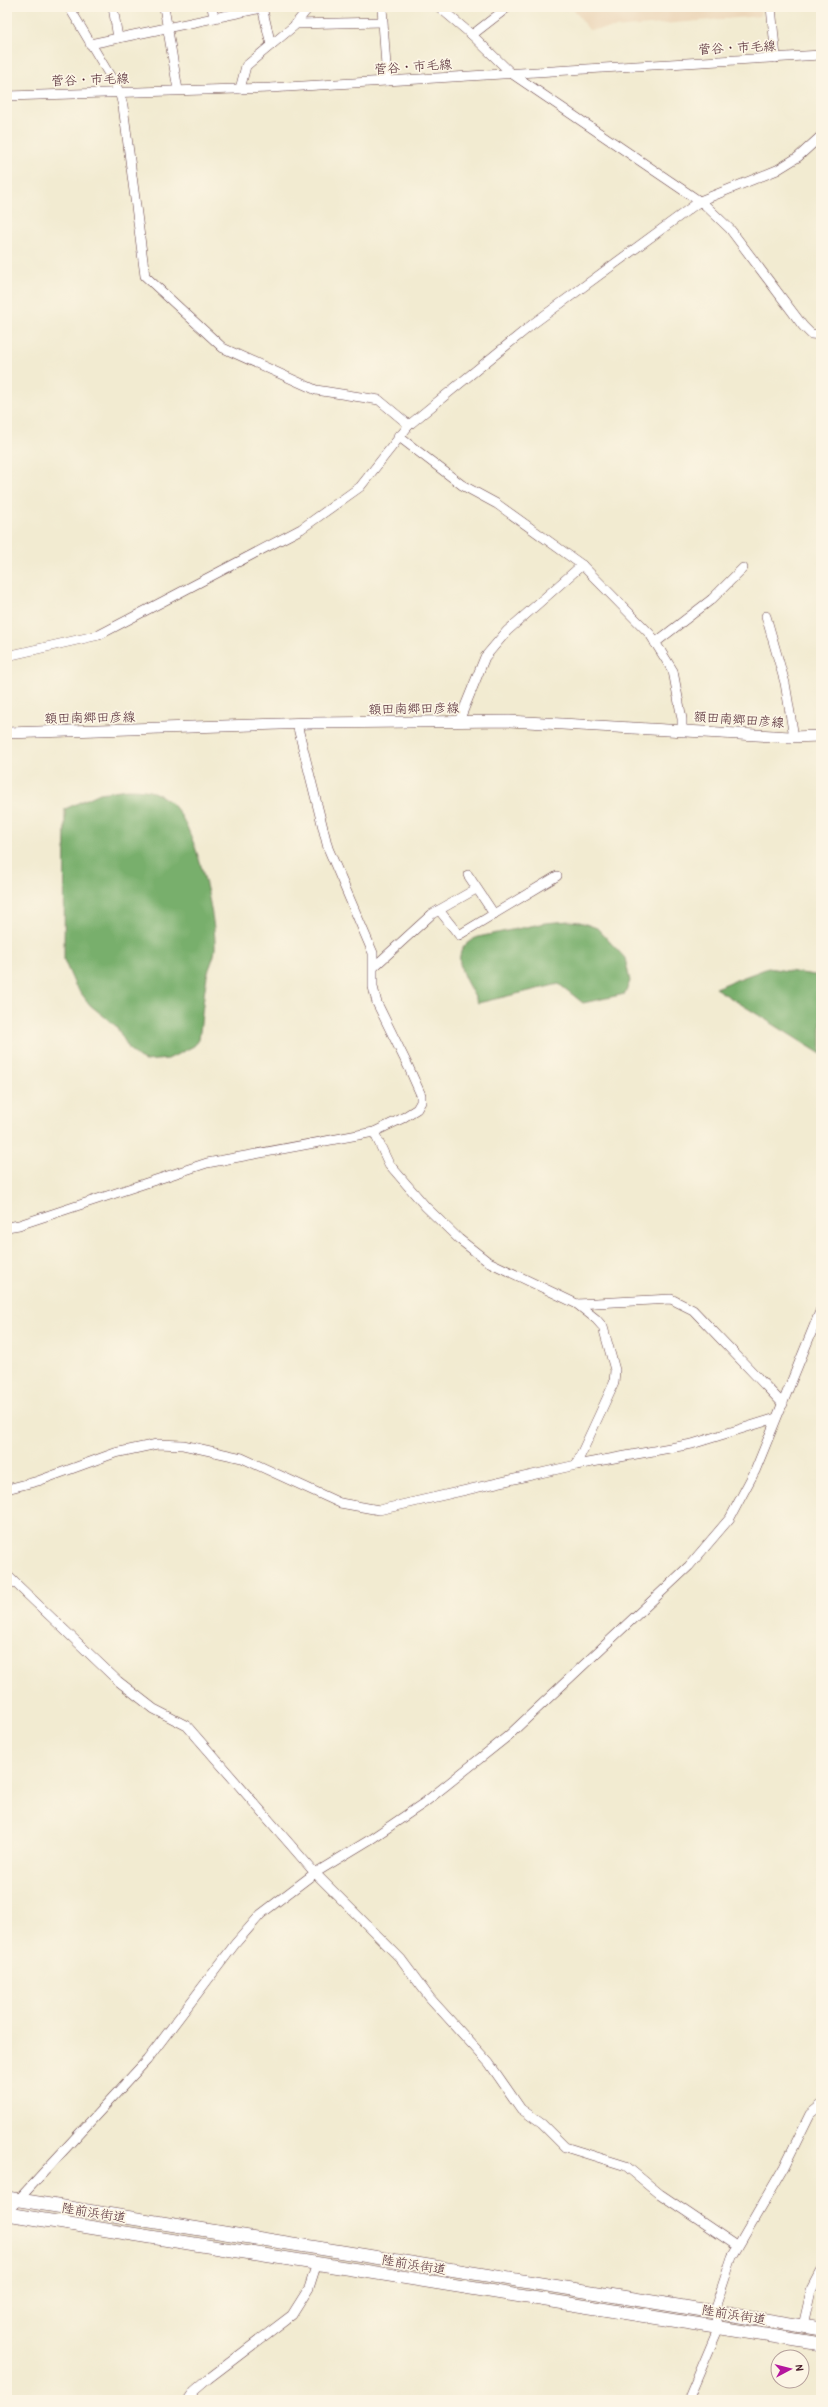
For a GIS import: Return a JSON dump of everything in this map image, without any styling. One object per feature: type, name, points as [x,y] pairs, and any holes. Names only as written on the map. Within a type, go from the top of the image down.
[{"type":"highway","name":"陸前浜街道","points":[[12,2199],[821,2329]]},
{"type":"highway","name":"陸前浜街道","points":[[7,2213],[821,2344]]},
{"type":"main road","name":"額田南郷田彦線","points":[[7,733],[297,724],[509,721],[682,729],[794,737],[821,736]]},
{"type":"street","points":[[69,7],[119,91],[123,106],[145,276],[223,348],[316,390],[379,400],[409,425]]},
{"type":"street","points":[[112,7],[118,38]]},
{"type":"street","points":[[164,7],[178,90]]},
{"type":"street","points":[[212,7],[214,18]]},
{"type":"street","points":[[240,89],[246,66],[295,24],[309,7]]},
{"type":"street","points":[[382,7],[387,81]]},
{"type":"street","points":[[439,7],[472,35],[510,73],[700,201],[730,229],[803,326],[811,334],[821,335]]},
{"type":"street","points":[[472,35],[508,7]]},
{"type":"street","points":[[771,7],[776,58]]},
{"type":"street","points":[[90,44],[262,8],[271,45]]},
{"type":"street","points":[[295,24],[382,22]]},
{"type":"street","name":"菅谷・市毛線","points":[[7,96],[119,91],[240,89],[821,55]]},
{"type":"street","points":[[7,656],[99,635],[301,528],[360,487],[398,436],[409,425],[534,323],[700,201],[777,170],[820,140]]},
{"type":"street","points":[[398,436],[462,485],[496,504],[582,565],[650,634],[673,671],[682,719],[682,729]]},
{"type":"street","points":[[459,721],[485,657],[507,631],[582,565]]},
{"type":"street","points":[[655,643],[712,599],[742,568]]},
{"type":"street","points":[[766,616],[786,683],[794,737]]},
{"type":"street","points":[[7,1227],[19,1225],[208,1163],[374,1132],[401,1119],[417,1108],[421,1102],[421,1095],[409,1068],[377,1003],[373,987],[375,966],[374,953],[328,848],[297,724]]},
{"type":"street","points":[[468,875],[494,914]]},
{"type":"street","points":[[439,910],[459,935],[557,876]]},
{"type":"street","points":[[375,966],[439,910],[476,889]]},
{"type":"street","points":[[374,1132],[390,1164],[426,1207],[459,1239],[487,1261],[577,1304],[603,1327],[615,1370],[614,1383],[576,1465]]},
{"type":"street","points":[[577,1304],[671,1299],[693,1310],[783,1404]]},
{"type":"street","points":[[7,2213],[12,2199],[147,2060],[235,1944],[261,1914],[315,1873],[371,1839],[424,1803],[508,1736],[689,1566],[730,1518],[755,1471],[821,1309]]},
{"type":"street","points":[[7,1489],[115,1452],[157,1444],[183,1445],[242,1458],[340,1503],[379,1510],[576,1465],[692,1444],[776,1418]]},
{"type":"street","points":[[7,1575],[118,1681],[154,1709],[187,1726],[315,1873],[401,1959],[430,1998],[489,2063],[521,2109],[542,2124],[565,2147],[626,2166],[660,2194],[737,2246]]},
{"type":"street","points":[[688,2400],[719,2327],[714,2311],[737,2246],[784,2167],[810,2114],[821,2105]]},
{"type":"street","points":[[188,2400],[194,2391],[208,2379],[292,2315],[309,2288],[317,2263]]},
{"type":"street","points":[[803,2326],[811,2291],[821,2272]]},
{"type":"shaded area","points":[[572,7],[760,7],[761,16],[589,30]]},
{"type":"green space","points":[[127,789],[154,792],[169,801],[179,812],[196,848],[208,894],[215,935],[214,957],[207,976],[204,992],[199,1040],[194,1046],[168,1059],[145,1061],[130,1050],[116,1026],[90,1005],[75,985],[64,960],[65,809],[100,793]]},
{"type":"green space","points":[[569,921],[580,922],[597,928],[625,958],[630,981],[625,994],[583,1003],[559,984],[478,1003],[461,967],[460,958],[462,950],[468,943],[478,937],[545,923]]},
{"type":"green space","points":[[768,968],[821,976],[821,1054],[715,988]]}]
